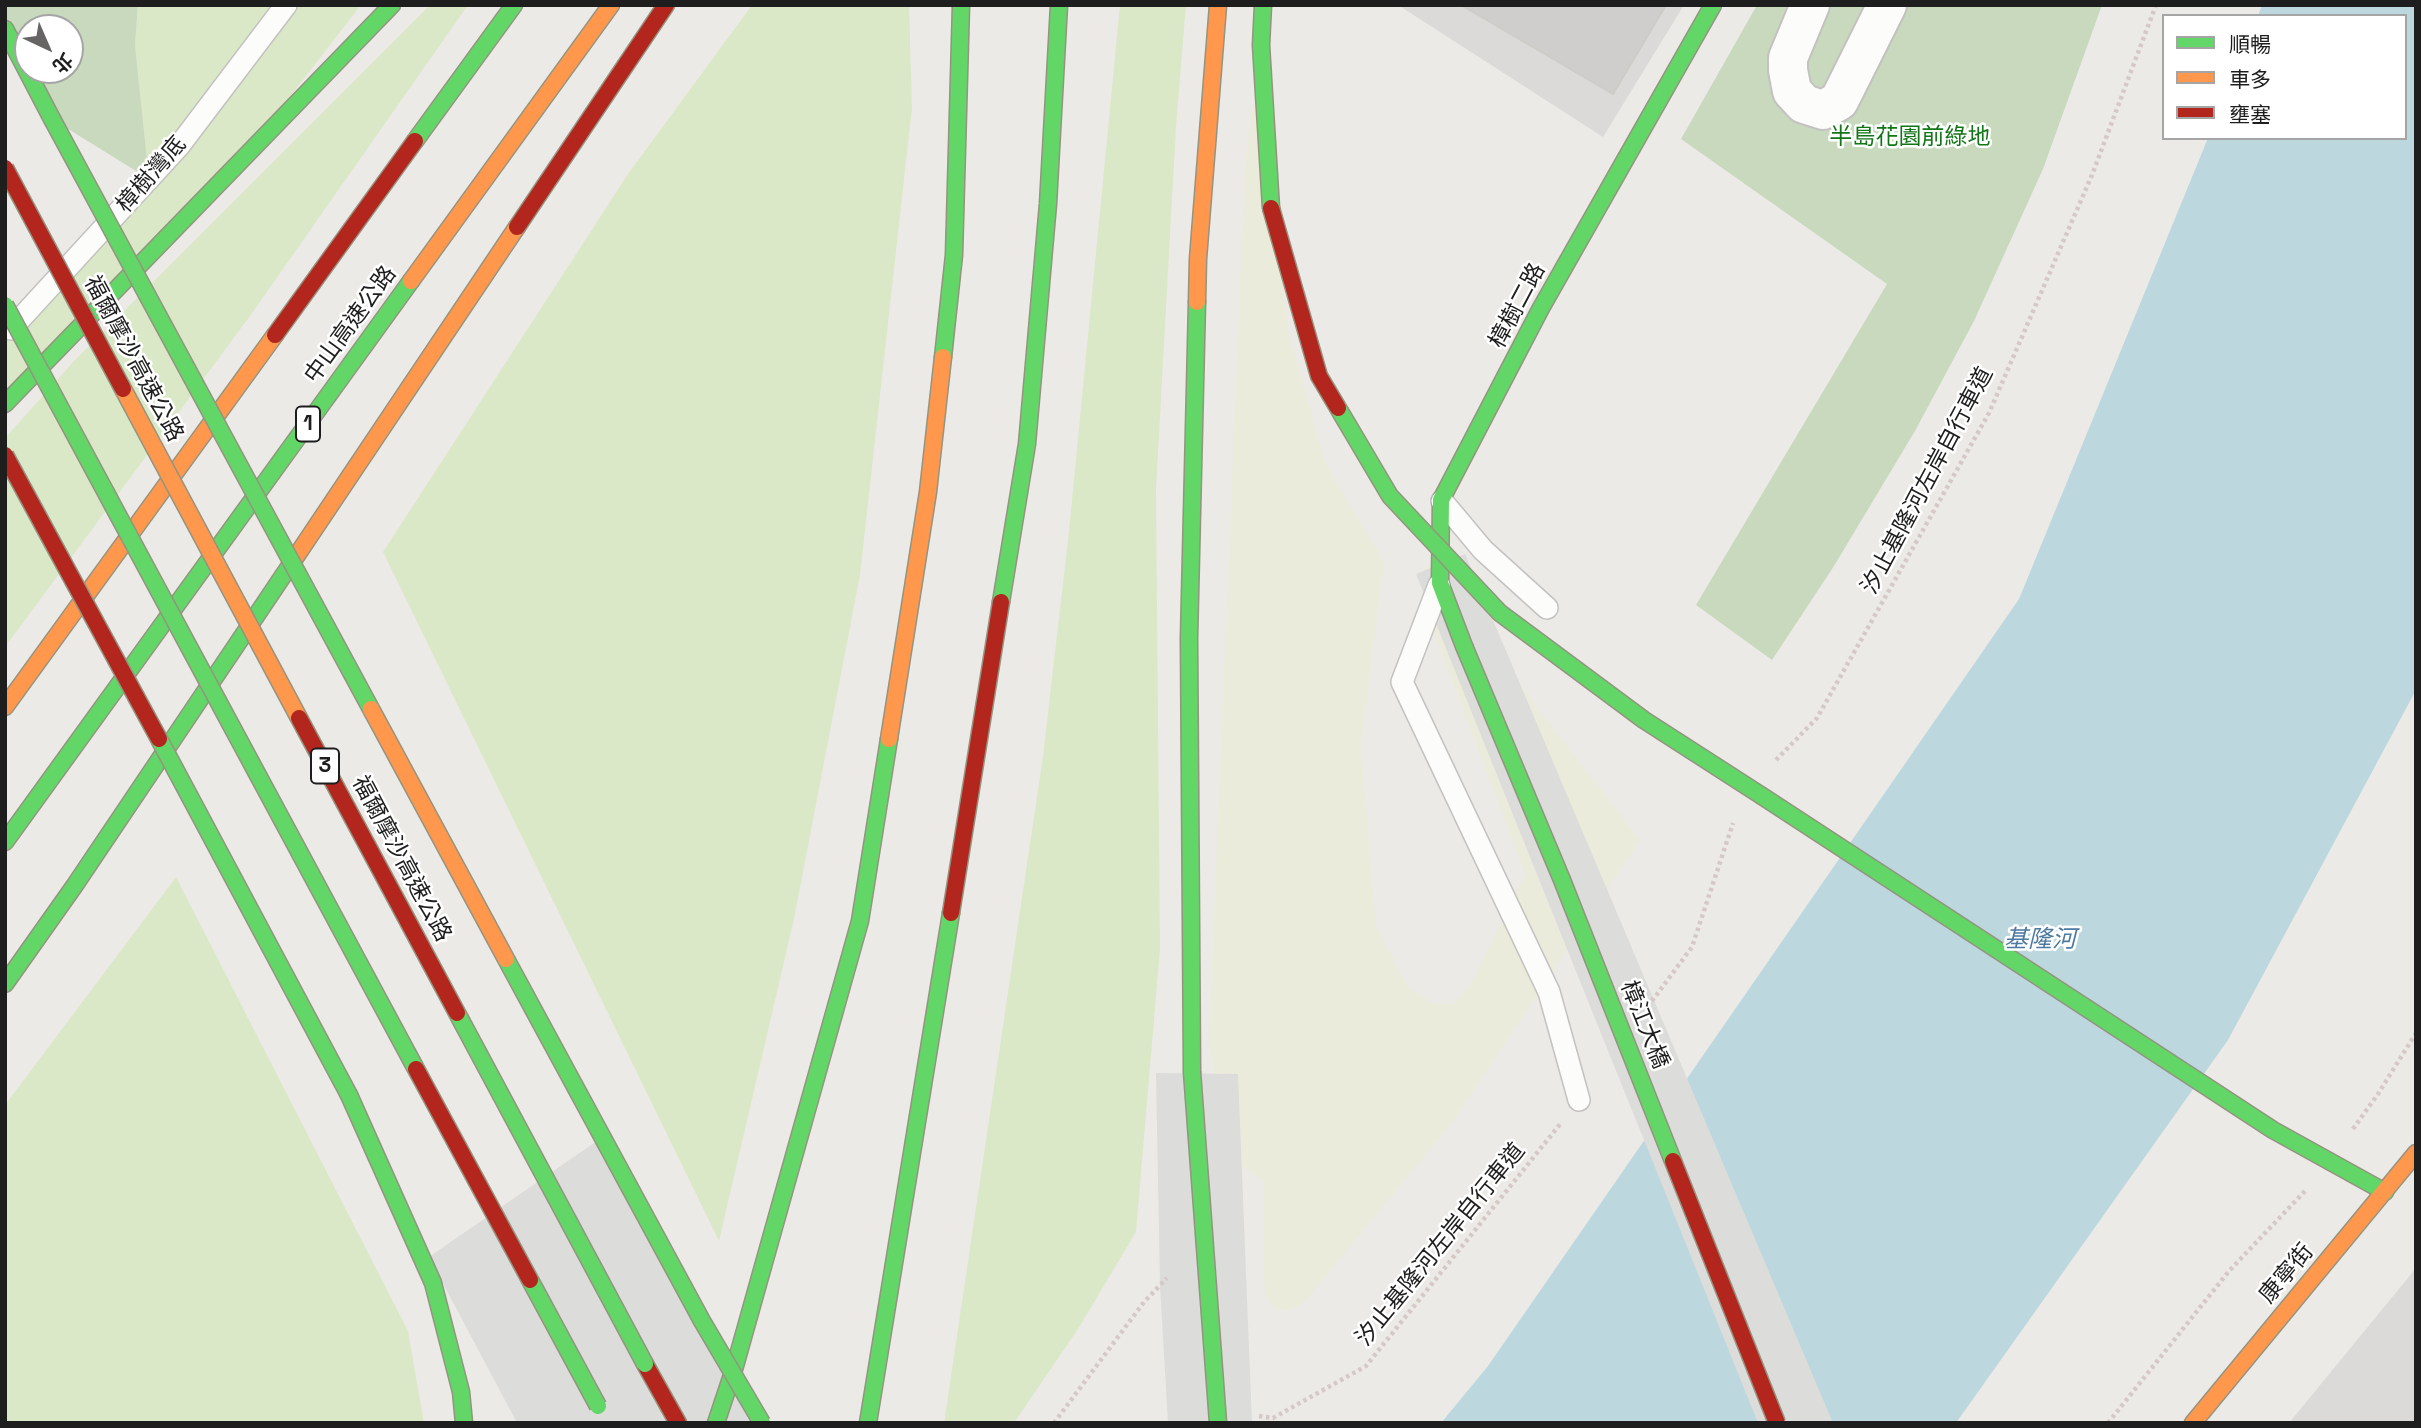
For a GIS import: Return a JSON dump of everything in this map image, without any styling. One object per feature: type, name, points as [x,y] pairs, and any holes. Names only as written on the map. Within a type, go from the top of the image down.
[{"type":"main road","points":[[5,404],[391,5]]},
{"type":"main road","points":[[5,707],[514,5]]},
{"type":"main road","name":"中山高速公路","points":[[5,842],[611,5]]},
{"type":"main road","points":[[5,984],[82,874],[666,5]]},
{"type":"main road","points":[[716,1423],[735,1366],[860,920],[928,492],[954,255],[961,5]]},
{"type":"main road","points":[[868,1423],[1027,444],[1048,204],[1059,5]]},
{"type":"main road","points":[[1218,5],[1198,259],[1189,638],[1192,1072],[1218,1423]]},
{"type":"main road","points":[[1263,5],[1261,45],[1271,208],[1318,376],[1390,496],[1500,613],[1643,720],[2273,1130],[2385,1192]]},
{"type":"main road","name":"樟樹二路","points":[[1464,646],[1440,583],[1441,500],[1541,308],[1713,5]]},
{"type":"main road","points":[[5,29],[702,1321],[762,1423]]},
{"type":"main road","points":[[240,161],[329,47]]},
{"type":"main road","name":"福爾摩沙高速公路","points":[[5,168],[678,1423]]},
{"type":"main road","points":[[5,305],[608,1423]]},
{"type":"main road","points":[[5,455],[349,1095],[433,1283],[461,1392],[464,1423]]},
{"type":"main road","name":"樟江大橋","points":[[1464,646],[1562,880],[1777,1423]]},
{"type":"main road","name":"康寧街","points":[[2193,1423],[2416,1153]]},
{"type":"street","points":[[1806,7],[1788,58],[1791,91],[1804,104],[1823,110],[1839,101],[1886,5]]},
{"type":"lane","name":"樟樹灣底","points":[[5,335],[179,146],[286,5]]},
{"type":"lane","points":[[1441,500],[1483,550],[1547,608]]},
{"type":"lane","points":[[1440,583],[1402,682],[1549,992],[1579,1100]]},
{"type":"path","name":"汐止基隆河左岸自行車道","points":[[1770,766],[1817,718],[1989,413],[2092,175],[2157,5]]},
{"type":"path","points":[[1692,947],[1733,820]]},
{"type":"path","points":[[2108,1423],[2229,1271],[2294,1205],[2330,1161],[2378,1094],[2416,1033]]},
{"type":"path","name":"汐止基隆河左岸自行車道","points":[[1251,1411],[1257,1416],[1273,1418],[1366,1366],[1579,1100]]},
{"type":"path","points":[[1054,1423],[1144,1302],[1170,1275]]},
{"type":"shaded area","points":[[1398,5],[1684,5],[1603,137]]},
{"type":"shaded area","points":[[2416,1268],[2416,1423],[2289,1423]]},
{"type":"green space","points":[[5,5],[138,5],[135,45],[149,179],[52,119],[34,84],[84,84],[84,14],[14,14],[14,46],[5,29]]},
{"type":"green space","points":[[138,5],[361,5],[240,161],[5,404],[5,335],[149,179],[135,45]]},
{"type":"green space","points":[[430,5],[468,5],[250,316],[5,647],[5,438],[74,361]]},
{"type":"green space","points":[[752,5],[909,5],[912,108],[860,575],[794,919],[719,1241],[383,552],[628,174]]},
{"type":"green space","points":[[1120,5],[1186,5],[1176,127],[1156,489],[1160,949],[1136,1232],[1078,1329],[1014,1423],[944,1423],[1043,756],[1069,531]]},
{"type":"green space","points":[[1267,5],[1287,328],[1326,464],[1384,562],[1361,746],[1376,926],[1408,987],[1433,1004],[1453,1004],[1472,982],[1525,874],[1422,602],[1426,565],[1459,590],[1530,698],[1640,840],[1451,1124],[1303,1304],[1289,1310],[1276,1309],[1267,1301],[1263,1271],[1264,1182],[1245,1168],[1226,1172],[1209,1039],[1245,162]]},
{"type":"green space","name":"半島花園前綠地","points":[[1757,5],[2102,5],[2043,169],[1974,321],[1915,431],[1834,566],[1772,660],[1696,605],[1887,284],[1681,139]]},
{"type":"green space","points":[[176,877],[408,1331],[424,1423],[5,1423],[5,1105]]},
{"type":"water","name":"基隆河","points":[[2262,5],[2416,5],[2416,690],[2228,1040],[1956,1423],[1441,1423],[1488,1366],[2019,599],[2207,140],[2407,140],[2407,14],[2259,14]]},
{"type":"pier","points":[[1465,554],[1833,1423],[1758,1423],[1416,574]]},
{"type":"pier","points":[[1156,1073],[1238,1074],[1252,1423],[1168,1423],[1160,1286]]},
{"type":"pier","points":[[604,1136],[759,1423],[517,1423],[429,1257]]},
{"type":"building","points":[[1461,5],[1666,5],[1613,94]]},
{"type":"traffic: fast","points":[[5,404],[392,5]]},
{"type":"traffic: fast","points":[[415,141],[514,5]]},
{"type":"traffic: fast","points":[[943,357],[954,255],[961,5]]},
{"type":"traffic: fast","points":[[1001,602],[1027,444],[1048,204],[1059,5]]},
{"type":"traffic: fast","points":[[1263,5],[1261,45],[1271,208]]},
{"type":"traffic: fast","points":[[1464,646],[1440,583],[1441,500],[1541,308],[1713,5]]},
{"type":"traffic: fast","points":[[5,29],[52,119]]},
{"type":"traffic: fast","points":[[52,119],[371,709]]},
{"type":"traffic: fast","points":[[5,842],[411,281]]},
{"type":"traffic: fast","points":[[1192,1072],[1189,638],[1197,302]]},
{"type":"traffic: fast","points":[[5,305],[416,1069]]},
{"type":"traffic: fast","points":[[1338,408],[1390,496],[1500,613],[1644,720],[1762,796]]},
{"type":"traffic: fast","points":[[5,984],[75,885],[293,561]]},
{"type":"traffic: fast","points":[[1464,646],[1562,880],[1673,1161]]},
{"type":"traffic: fast","points":[[159,739],[349,1095]]},
{"type":"traffic: fast","points":[[716,1423],[735,1366],[860,921],[889,739]]},
{"type":"traffic: fast","points":[[1762,796],[2273,1130],[2385,1192]]},
{"type":"traffic: fast","points":[[868,1423],[951,913]]},
{"type":"traffic: fast","points":[[506,959],[702,1321],[762,1423]]},
{"type":"traffic: fast","points":[[457,1013],[645,1364]]},
{"type":"traffic: fast","points":[[1192,1072],[1218,1423]]},
{"type":"traffic: fast","points":[[349,1095],[433,1283],[461,1392],[464,1423]]},
{"type":"traffic: fast","points":[[530,1280],[598,1406]]},
{"type":"traffic: slow","points":[[411,281],[611,5]]},
{"type":"traffic: slow","points":[[1197,302],[1218,5]]},
{"type":"traffic: slow","points":[[293,561],[517,227]]},
{"type":"traffic: slow","points":[[5,707],[275,335]]},
{"type":"traffic: slow","points":[[889,739],[928,492],[943,357]]},
{"type":"traffic: slow","points":[[123,389],[299,718]]},
{"type":"traffic: slow","points":[[371,709],[506,959]]},
{"type":"traffic: slow","points":[[2193,1423],[2416,1153]]},
{"type":"traffic: jam","points":[[517,227],[666,5]]},
{"type":"traffic: jam","points":[[275,335],[415,141]]},
{"type":"traffic: jam","points":[[5,168],[123,389]]},
{"type":"traffic: jam","points":[[1271,208],[1319,376],[1338,408]]},
{"type":"traffic: jam","points":[[5,455],[159,739]]},
{"type":"traffic: jam","points":[[951,913],[1001,602]]},
{"type":"traffic: jam","points":[[299,718],[457,1013]]},
{"type":"traffic: jam","points":[[416,1069],[530,1280]]},
{"type":"traffic: jam","points":[[1673,1161],[1777,1423]]},
{"type":"traffic: jam","points":[[645,1364],[678,1423]]}]
